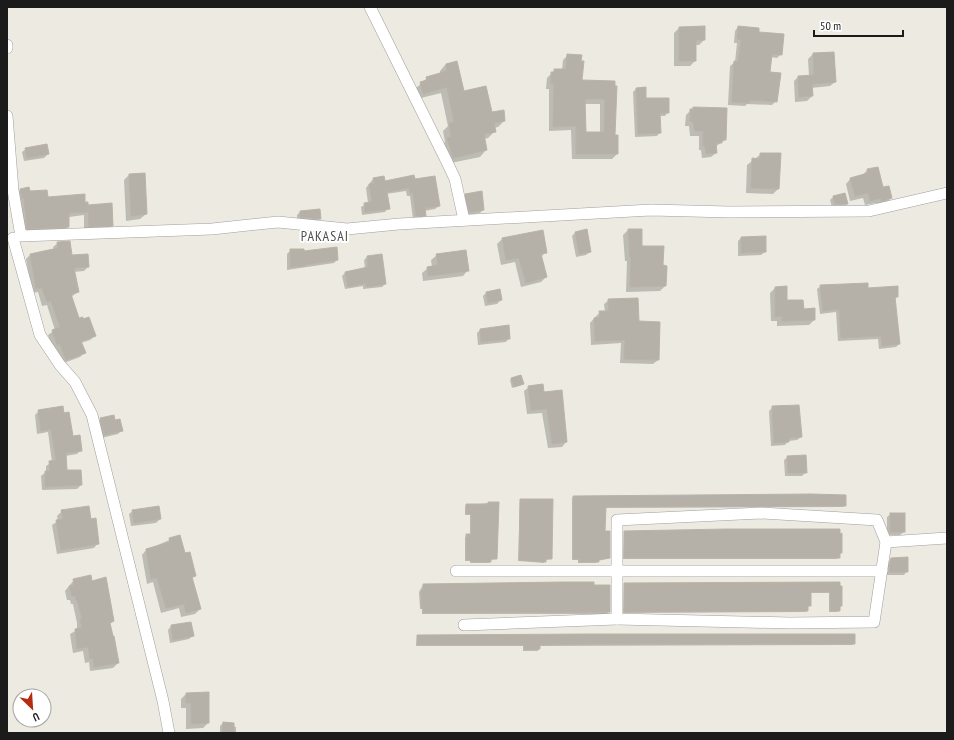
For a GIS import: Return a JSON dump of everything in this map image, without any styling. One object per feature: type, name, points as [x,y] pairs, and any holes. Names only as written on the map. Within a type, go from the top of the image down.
[{"type":"street","points":[[370,7],[455,179],[464,220]]},
{"type":"street","points":[[7,116],[13,190],[14,238],[40,335],[60,365],[75,382],[92,415],[160,686],[169,733]]},
{"type":"street","points":[[14,238],[212,229],[278,222],[347,229],[399,224],[651,210],[729,212],[869,211],[947,193]]},
{"type":"street","points":[[464,625],[617,619],[790,623],[874,622],[886,542],[877,520],[761,513],[617,520],[617,619]]},
{"type":"street","points":[[886,542],[947,538]]},
{"type":"street","points":[[456,571],[882,571]]},
{"type":"building","points":[[705,26],[705,40],[696,40],[696,61],[679,61],[679,27]]},
{"type":"building","points":[[738,26],[759,28],[759,32],[784,34],[782,55],[772,54],[770,72],[781,73],[777,102],[750,100],[749,103],[732,102],[734,61],[738,62],[741,40],[737,39]]},
{"type":"building","points":[[834,52],[836,82],[812,84],[813,96],[799,97],[798,76],[814,75],[813,53]]},
{"type":"building","points":[[567,54],[582,55],[581,61],[584,61],[582,80],[615,81],[615,86],[617,86],[615,135],[618,135],[618,154],[576,154],[576,126],[553,127],[554,84],[551,84],[551,72],[554,72],[554,69],[566,69]],"holes":[[[585,99],[605,99],[604,132],[586,132]]]},
{"type":"building","points":[[457,61],[464,91],[486,86],[492,112],[504,110],[505,121],[494,123],[496,132],[484,134],[487,150],[453,158],[447,138],[451,137],[449,123],[454,122],[447,87],[423,94],[420,82],[427,80],[426,77],[447,71],[446,64]]},
{"type":"building","points":[[646,87],[646,98],[669,98],[669,113],[660,113],[661,133],[638,134],[636,88]]},
{"type":"building","points":[[693,107],[727,108],[726,140],[722,140],[722,143],[716,143],[717,153],[706,154],[705,146],[703,146],[703,131],[695,131],[693,122],[690,121],[690,109],[693,109]]},
{"type":"building","points":[[47,144],[49,154],[27,158],[25,148]]},
{"type":"building","points":[[760,153],[781,153],[779,189],[751,188],[752,158],[760,159]]},
{"type":"building","points":[[878,167],[883,187],[889,186],[892,198],[881,201],[881,198],[870,201],[868,193],[855,196],[850,178],[868,173],[867,169]]},
{"type":"building","points":[[145,173],[147,214],[131,216],[129,174]]},
{"type":"building","points":[[414,175],[415,179],[435,176],[440,206],[425,208],[426,216],[416,216],[413,193],[410,193],[409,188],[387,192],[390,209],[365,212],[364,203],[372,202],[369,184],[374,183],[373,178],[384,176],[385,181]]},
{"type":"building","points":[[29,187],[30,191],[47,190],[48,197],[85,194],[85,202],[88,202],[88,205],[112,203],[113,226],[89,227],[88,207],[88,212],[69,213],[69,227],[27,229],[24,198],[22,198],[20,189]]},
{"type":"building","points":[[482,191],[484,210],[469,212],[465,194]]},
{"type":"building","points":[[845,193],[848,204],[835,204],[833,196]]},
{"type":"building","points":[[320,209],[321,219],[300,217],[300,211]]},
{"type":"building","points":[[587,229],[591,252],[579,254],[575,232]]},
{"type":"building","points":[[628,229],[642,229],[642,246],[664,246],[663,265],[667,266],[666,286],[630,287],[631,257]]},
{"type":"building","points":[[543,230],[547,253],[541,254],[547,277],[526,283],[519,258],[506,260],[502,238]]},
{"type":"building","points":[[766,236],[766,252],[741,253],[741,237]]},
{"type":"building","points":[[70,241],[72,255],[88,254],[89,267],[74,268],[79,292],[71,294],[79,318],[83,317],[83,319],[89,317],[96,336],[81,341],[86,353],[66,360],[60,344],[57,345],[52,330],[60,327],[51,301],[47,302],[42,288],[36,289],[30,254],[58,248],[57,242]]},
{"type":"building","points":[[337,247],[338,260],[290,267],[290,249],[304,249],[304,251]]},
{"type":"building","points":[[466,250],[469,271],[428,276],[427,267],[438,265],[436,254]]},
{"type":"building","points":[[382,254],[386,284],[366,287],[366,283],[348,287],[345,272],[368,267],[367,256]]},
{"type":"building","points":[[868,283],[868,288],[898,286],[898,297],[895,297],[900,344],[882,346],[881,336],[841,338],[839,309],[823,311],[820,285]]},
{"type":"building","points":[[787,286],[787,300],[803,300],[804,309],[815,308],[815,320],[782,321],[782,316],[775,317],[775,287]]},
{"type":"building","points":[[500,289],[502,300],[488,303],[486,292]]},
{"type":"building","points":[[638,298],[639,321],[660,322],[659,360],[624,359],[625,340],[595,341],[594,318],[600,317],[599,311],[609,311],[608,299]]},
{"type":"building","points":[[509,325],[510,339],[481,342],[480,329]]},
{"type":"building","points":[[521,375],[524,384],[514,387],[511,378]]},
{"type":"building","points":[[543,384],[544,392],[562,390],[567,442],[552,444],[547,409],[531,410],[528,386]]},
{"type":"building","points":[[799,405],[802,437],[789,438],[789,442],[774,443],[772,406]]},
{"type":"building","points":[[63,406],[64,413],[69,412],[73,436],[80,435],[82,451],[66,453],[67,470],[81,470],[82,485],[45,487],[45,471],[50,471],[49,461],[56,460],[51,429],[41,431],[38,410]]},
{"type":"building","points":[[114,415],[115,420],[120,419],[123,431],[104,435],[100,418]]},
{"type":"building","points":[[806,455],[807,473],[788,473],[787,456]]},
{"type":"building","points":[[846,495],[846,506],[606,507],[605,531],[610,531],[610,558],[599,560],[599,562],[579,562],[579,559],[573,559],[573,496]]},
{"type":"building","points":[[520,499],[553,499],[552,559],[546,559],[546,562],[519,560]]},
{"type":"building","points":[[488,502],[499,502],[497,559],[491,559],[491,562],[471,562],[471,560],[466,560],[466,534],[471,534],[471,514],[466,514],[466,504],[488,504]]},
{"type":"building","points":[[89,506],[91,519],[96,518],[99,544],[61,550],[56,520],[63,519],[61,510]]},
{"type":"building","points":[[159,506],[161,519],[134,523],[132,510]]},
{"type":"building","points":[[890,513],[905,513],[905,532],[890,532]]},
{"type":"building","points":[[840,529],[840,534],[842,533],[842,553],[840,553],[840,558],[624,558],[624,531]]},
{"type":"building","points":[[180,535],[185,553],[190,552],[196,576],[192,577],[201,609],[186,613],[184,604],[166,608],[157,578],[151,579],[146,549],[170,542],[169,538]]},
{"type":"building","points":[[908,557],[908,572],[889,572],[891,558]]},
{"type":"building","points":[[91,575],[92,581],[106,577],[114,621],[110,623],[119,663],[94,667],[93,658],[90,659],[88,647],[77,649],[75,629],[82,628],[80,619],[82,619],[77,600],[75,596],[72,596],[69,586],[74,585],[73,579]]},
{"type":"building","points":[[594,582],[594,585],[610,585],[610,612],[423,613],[423,608],[421,608],[421,590],[423,590],[423,584]]},
{"type":"building","points":[[840,582],[840,586],[842,586],[842,606],[840,606],[840,611],[830,611],[830,592],[811,592],[811,606],[808,606],[808,611],[624,612],[624,583]]},
{"type":"building","points":[[191,622],[194,636],[173,640],[171,625]]},
{"type":"building","points":[[855,634],[855,644],[540,645],[540,649],[524,650],[524,645],[417,645],[417,635]]},
{"type":"building","points":[[209,692],[209,723],[191,724],[191,703],[186,703],[186,693]]},
{"type":"building","points":[[223,722],[234,723],[234,733],[222,733]]},
{"type":"district","name":"PAKASAI","points":[[325,236]]}]
